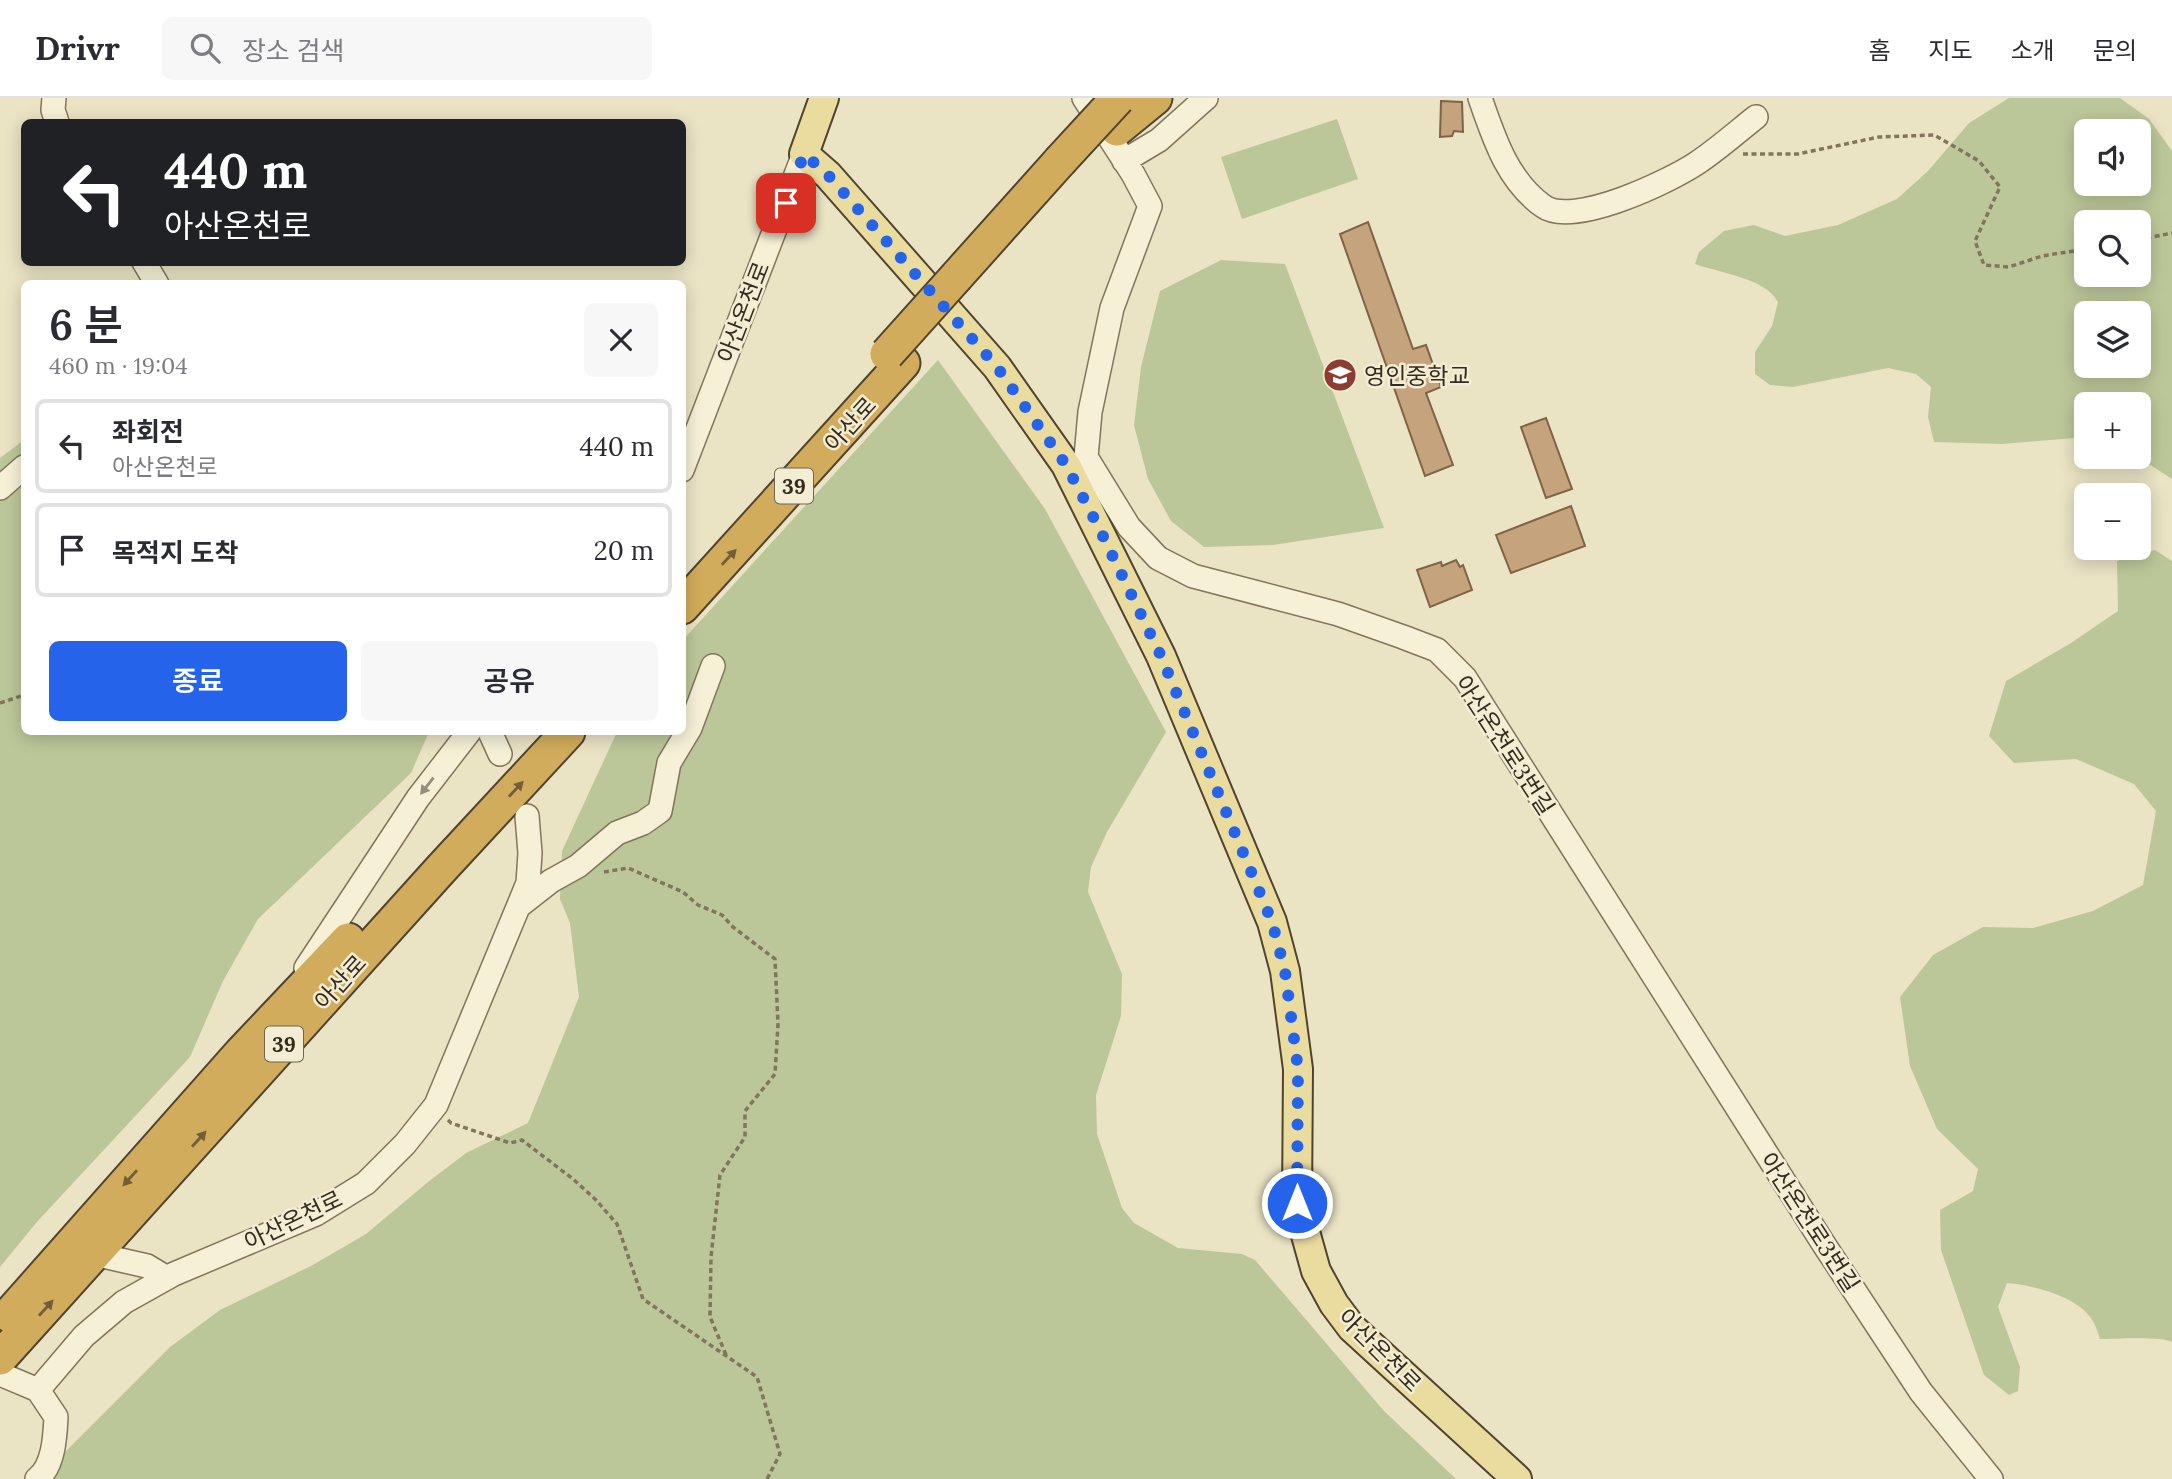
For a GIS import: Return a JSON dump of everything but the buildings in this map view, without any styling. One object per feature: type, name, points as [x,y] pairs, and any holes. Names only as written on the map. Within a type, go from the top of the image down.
[{"type":"highway","name":"39","points":[[895,359],[1123,104]]},
{"type":"highway","name":"아산로","points":[[686,571],[895,359]]},
{"type":"highway","name":"아산로","points":[[686,602],[895,359]]},
{"type":"highway","name":"아산로","points":[[0,1325],[240,1053],[373,913],[535,735]]},
{"type":"highway","name":"아산로","points":[[0,1358],[565,735]]},
{"type":"main road","name":"아산온천로","points":[[824,98],[804,154],[828,175],[997,367],[1076,462],[1100,530],[1161,656],[1272,922],[1285,971],[1298,1069],[1297,1203],[1315,1271],[1352,1328],[1517,1479]]},
{"type":"street","points":[[54,98],[53,110],[56,119]]},
{"type":"street","points":[[1124,162],[1159,140],[1206,98]]},
{"type":"street","points":[[1480,98],[1501,156],[1517,180],[1545,208],[1573,212],[1605,206],[1652,187],[1697,163],[1756,117]]},
{"type":"street","points":[[1076,462],[1090,412],[1112,308],[1150,206],[1124,162],[1123,104]]},
{"type":"street","name":"아산온천로","points":[[686,460],[804,154]]},
{"type":"street","name":"아산온천로3번길","points":[[1076,462],[1158,558],[1193,576],[1338,614],[1437,650],[1465,678],[1822,1243],[1921,1392],[1991,1479]]},
{"type":"street","points":[[0,488],[21,470]]},
{"type":"street","points":[[686,735],[713,666]]},
{"type":"street","points":[[240,1053],[310,961],[418,798],[467,735]]},
{"type":"street","points":[[491,735],[500,754]]},
{"type":"street","points":[[519,906],[551,881],[578,866],[617,833],[643,823],[660,811],[669,763],[686,735]]},
{"type":"street","name":"아산온천로","points":[[38,1390],[84,1336],[124,1302],[167,1278],[316,1214],[366,1183],[405,1144],[436,1105],[528,883],[530,853],[527,816]]},
{"type":"street","points":[[94,1254],[147,1266],[167,1278]]},
{"type":"street","points":[[0,1374],[38,1390],[57,1417],[54,1446],[43,1475],[37,1479]]},
{"type":"path","points":[[1697,163],[1730,154],[1798,154],[1879,137],[1934,135],[1979,161],[2000,187],[1975,241],[1984,265],[2008,267],[2042,256],[2074,251]]},
{"type":"path","points":[[2151,237],[2172,233]]},
{"type":"path","points":[[0,703],[21,696]]},
{"type":"path","points":[[601,872],[628,867],[682,892],[698,905],[722,915],[733,928],[775,959],[778,1024],[775,1074],[745,1111],[746,1137],[720,1175],[716,1205],[709,1317],[727,1357]]},
{"type":"path","points":[[436,1105],[451,1123],[510,1143],[522,1140],[573,1179],[617,1224],[643,1298],[757,1377],[780,1454],[767,1479]]},
{"type":"green space","points":[[2009,98],[2120,98],[2149,119],[2074,119],[2074,196],[2151,196],[2151,122],[2172,151],[2172,479],[2151,465],[2151,392],[2074,392],[2074,438],[2002,444],[1934,442],[1928,417],[1931,387],[1916,374],[1888,368],[1793,387],[1770,385],[1755,374],[1755,352],[1772,326],[1778,302],[1772,294],[1753,282],[1695,264],[1699,252],[1724,231],[1754,225],[1785,236],[1838,225],[1897,199],[1928,171],[1969,123]]},
{"type":"green space","points":[[1337,119],[1358,179],[1242,219],[1221,157]]},
{"type":"green space","points":[[1221,260],[1285,264],[1384,528],[1273,545],[1204,547],[1171,521],[1148,479],[1134,425],[1141,367],[1160,291]]},
{"type":"green space","points":[[938,360],[1045,509],[1166,732],[1107,832],[1091,867],[1088,892],[1122,974],[1121,1016],[1096,1095],[1097,1134],[1122,1208],[1134,1223],[1178,1248],[1242,1254],[1255,1260],[1384,1411],[1456,1479],[38,1479],[170,1347],[220,1310],[311,1266],[366,1234],[466,1153],[528,1123],[579,997],[570,923],[560,899],[562,851],[616,735],[686,735],[686,637]]},
{"type":"green space","points":[[21,442],[21,735],[428,735],[411,773],[258,919],[223,981],[190,1057],[36,1223],[0,1267],[0,458]]},
{"type":"green space","points":[[2155,550],[2172,561],[2172,1342],[2149,1338],[2100,1339],[2091,1318],[2075,1304],[2041,1289],[2007,1283],[1998,1307],[2020,1367],[2018,1391],[2009,1395],[1984,1375],[1941,1250],[1940,1210],[1973,1191],[1978,1169],[1937,1129],[1910,1066],[1900,997],[1933,955],[1983,927],[2033,928],[2093,911],[2143,885],[2156,811],[2134,784],[2076,759],[2014,763],[1989,736],[2006,681],[2071,643],[2118,611],[2117,561],[2151,560],[2151,551]]},
{"type":"place","name":"영인중학교","points":[[1340,375]]},
{"type":"route","points":[[786,203],[804,154],[828,175],[997,367],[1066,465],[1100,530],[1161,656],[1272,922],[1285,971],[1298,1069],[1297,1203]]}]
